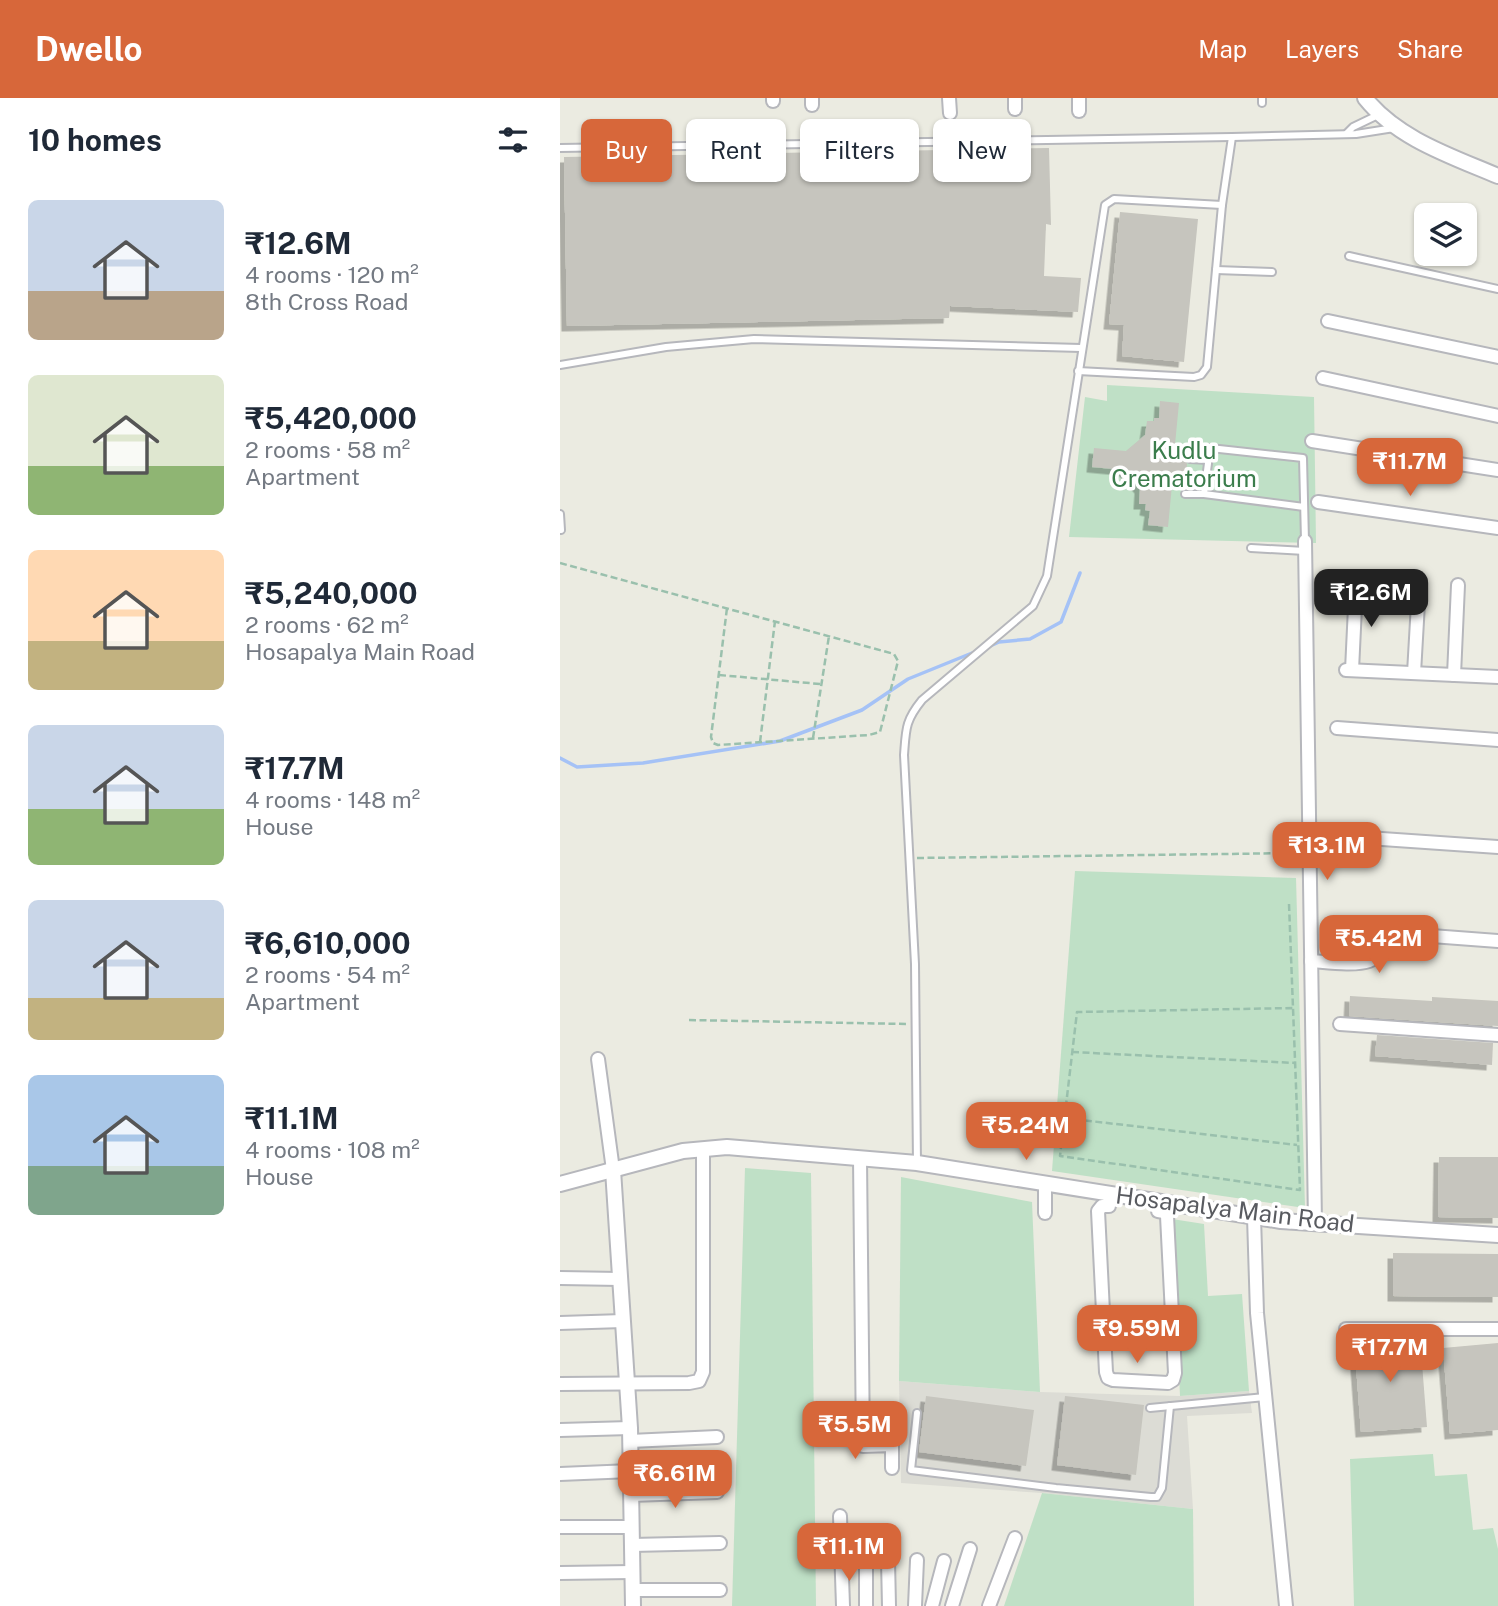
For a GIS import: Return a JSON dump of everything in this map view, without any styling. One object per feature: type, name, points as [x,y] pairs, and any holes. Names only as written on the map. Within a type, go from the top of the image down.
[{"type":"street","points":[[949,98],[950,113]]},
{"type":"street","points":[[1365,98],[1378,115],[1396,128],[1498,176]]},
{"type":"street","points":[[1328,321],[1498,357]]},
{"type":"street","points":[[1323,378],[1498,416]]},
{"type":"street","points":[[1312,441],[1498,470]]},
{"type":"street","points":[[1318,502],[1498,528]]},
{"type":"street","points":[[1305,546],[1315,1223]]},
{"type":"street","points":[[1454,675],[1458,585]]},
{"type":"street","points":[[1356,586],[1349,670],[1498,677]]},
{"type":"street","points":[[1414,673],[1419,586]]},
{"type":"street","points":[[1337,728],[1498,740]]},
{"type":"street","points":[[1353,837],[1498,847]]},
{"type":"street","points":[[1311,961],[1370,961],[1393,940],[1405,934],[1498,941]]},
{"type":"street","points":[[1340,1024],[1498,1035]]},
{"type":"street","points":[[598,1059],[612,1170],[627,1383],[633,1606]]},
{"type":"street","name":"Hosapalya Main Road","points":[[560,1183],[683,1151],[727,1147],[916,1163],[1254,1217],[1498,1236]]},
{"type":"street","points":[[560,1384],[699,1381],[703,1372],[703,1149]]},
{"type":"street","points":[[860,1158],[863,1446],[892,1446],[892,1468]]},
{"type":"street","points":[[1045,1183],[1045,1213]]},
{"type":"street","points":[[1110,1194],[1109,1206],[1102,1206],[1098,1211],[1106,1372],[1108,1378],[1113,1380],[1168,1383],[1174,1380],[1167,1216],[1158,1211],[1157,1201]]},
{"type":"street","points":[[1254,1217],[1257,1313],[1286,1606]]},
{"type":"street","points":[[560,1278],[620,1279]]},
{"type":"street","points":[[560,1323],[623,1321]]},
{"type":"street","points":[[1346,1329],[1498,1329]]},
{"type":"street","points":[[560,1430],[717,1437]]},
{"type":"street","points":[[560,1474],[631,1471]]},
{"type":"street","points":[[631,1495],[717,1492]]},
{"type":"street","points":[[840,1516],[843,1606]]},
{"type":"street","points":[[560,1527],[632,1527]]},
{"type":"street","points":[[989,1606],[1015,1538]]},
{"type":"street","points":[[632,1545],[720,1543]]},
{"type":"street","points":[[952,1606],[970,1549]]},
{"type":"street","points":[[866,1559],[866,1606]]},
{"type":"street","points":[[888,1560],[889,1606]]},
{"type":"street","points":[[915,1606],[917,1560]]},
{"type":"street","points":[[932,1606],[944,1561]]},
{"type":"street","points":[[560,1573],[633,1572]]},
{"type":"street","points":[[633,1590],[720,1590]]},
{"type":"lane","points":[[1347,133],[1353,127],[1378,115]]},
{"type":"lane","points":[[560,148],[1231,137],[1356,134],[1396,128]]},
{"type":"lane","points":[[1077,371],[1194,377],[1201,375],[1207,367],[1231,137]]},
{"type":"lane","points":[[916,1163],[916,1024],[905,727],[910,715],[922,700],[1033,606],[1047,576],[1105,205],[1114,199],[1222,205]]},
{"type":"lane","points":[[1349,256],[1498,289]]},
{"type":"lane","points":[[1216,270],[1272,272]]},
{"type":"lane","points":[[560,365],[666,347],[754,339],[1081,348]]},
{"type":"lane","points":[[1204,495],[1210,448],[1303,458],[1305,546],[1251,548]]},
{"type":"lane","points":[[1190,459],[1208,460]]},
{"type":"lane","points":[[1185,494],[1304,507]]},
{"type":"lane","points":[[560,514],[561,530]]},
{"type":"lane","points":[[1150,1408],[1265,1397]]},
{"type":"lane","points":[[917,1413],[911,1470],[1157,1497],[1162,1488],[1170,1406]]},
{"type":"path","points":[[560,562],[829,636],[897,657],[880,732],[718,745],[713,743],[711,737],[727,608]]},
{"type":"path","points":[[760,742],[775,621]]},
{"type":"path","points":[[813,738],[829,636]]},
{"type":"path","points":[[719,675],[821,684]]},
{"type":"path","points":[[910,858],[1309,852]]},
{"type":"path","points":[[1289,904],[1293,1008],[1298,1145],[1300,1190],[1060,1156],[1077,1012],[1293,1008]]},
{"type":"path","points":[[689,1020],[916,1024]]},
{"type":"path","points":[[1072,1052],[1295,1063]]},
{"type":"path","points":[[1064,1118],[1298,1145]]},
{"type":"shaded area","points":[[899,1381],[1040,1392],[1180,1396],[1249,1391],[1252,1413],[1187,1416],[1193,1509],[1042,1493],[901,1483]]},
{"type":"green space","name":"Kudlu Crematorium","points":[[1107,385],[1314,397],[1316,543],[1069,537],[1085,397],[1107,401]]},
{"type":"green space","points":[[1075,871],[1296,878],[1305,1208],[1052,1171]]},
{"type":"green space","points":[[745,1168],[811,1173],[816,1606],[732,1606]]},
{"type":"green space","points":[[901,1177],[1032,1202],[1040,1392],[899,1381]]},
{"type":"green space","points":[[1172,1219],[1204,1224],[1208,1296],[1242,1294],[1249,1391],[1180,1396]]},
{"type":"green space","points":[[1433,1454],[1435,1476],[1467,1474],[1473,1530],[1493,1528],[1498,1549],[1498,1606],[1354,1606],[1350,1459]]},
{"type":"green space","points":[[1042,1493],[1193,1509],[1194,1606],[1004,1606]]},
{"type":"building","points":[[1031,148],[1049,148],[1051,225],[1046,224],[1044,276],[1081,278],[1078,312],[950,306],[949,318],[567,326],[564,157],[581,157],[581,182],[672,182],[672,155],[686,155],[686,182],[786,182],[786,153],[800,153],[800,182],[919,182],[919,150],[933,150],[933,182],[1031,182]]},
{"type":"building","points":[[1120,212],[1198,219],[1184,362],[1122,356],[1124,325],[1109,324]]},
{"type":"building","points":[[1160,401],[1179,403],[1174,455],[1185,456],[1187,464],[1186,476],[1173,475],[1168,527],[1148,525],[1150,511],[1145,510],[1146,504],[1139,504],[1140,488],[1124,470],[1092,467],[1094,448],[1126,451],[1145,435],[1147,421],[1159,418]]},
{"type":"building","points":[[1350,996],[1432,1001],[1432,997],[1498,1001],[1498,1026],[1349,1016]]},
{"type":"building","points":[[1377,1035],[1493,1043],[1492,1065],[1375,1056]]},
{"type":"building","points":[[1439,1157],[1498,1157],[1498,1218],[1438,1217]]},
{"type":"building","points":[[1393,1253],[1498,1254],[1498,1297],[1393,1296]]},
{"type":"building","points":[[1420,1338],[1427,1427],[1361,1432],[1354,1339]]},
{"type":"building","points":[[1498,1343],[1498,1430],[1450,1434],[1443,1348]]},
{"type":"building","points":[[926,1396],[1034,1410],[1026,1466],[919,1452]]},
{"type":"building","points":[[1065,1396],[1144,1405],[1136,1475],[1057,1465]]},
{"type":"waterway","points":[[988,647],[999,642],[1030,639],[1061,622],[1080,573]]},
{"type":"waterway","points":[[560,758],[577,767],[643,763],[780,741],[862,710],[908,679],[977,651]]}]
